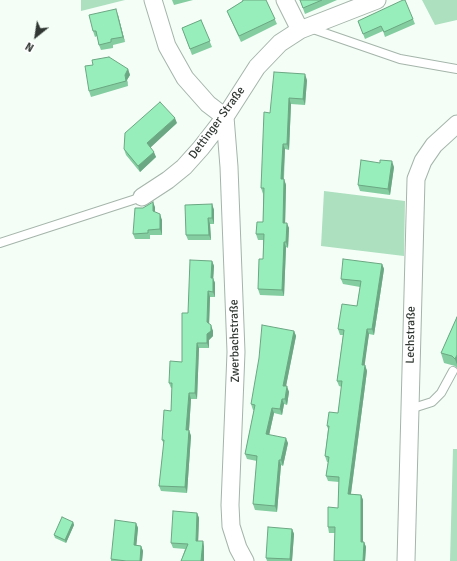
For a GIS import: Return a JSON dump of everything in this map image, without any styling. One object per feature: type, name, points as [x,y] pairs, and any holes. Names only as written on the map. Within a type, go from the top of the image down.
[{"type":"street","points":[[153,0],[167,46],[182,74],[196,93],[225,117]]},
{"type":"street","points":[[285,0],[304,29]]},
{"type":"street","name":"Dettinger Straße","points":[[142,197],[184,167],[225,117],[257,67],[268,54],[285,39],[304,29],[377,0]]},
{"type":"street","name":"Zwerbachstraße","points":[[225,117],[230,167],[236,352],[230,505],[231,526],[238,548],[245,561]]},
{"type":"street","name":"Lechstraße","points":[[406,561],[416,179],[423,162],[434,145],[457,124]]},
{"type":"lane","points":[[304,29],[400,59],[457,69]]},
{"type":"lane","name":"Dettinger Straße","points":[[0,243],[142,197]]},
{"type":"lane","points":[[410,409],[432,402],[441,393],[453,371]]},
{"type":"green space","points":[[81,0],[125,0],[81,11]]},
{"type":"green space","points":[[422,0],[457,0],[457,20],[435,25]]},
{"type":"green space","points":[[324,191],[405,201],[404,256],[321,246]]},
{"type":"green space","points":[[453,449],[457,449],[457,561],[450,561]]},
{"type":"building","points":[[243,0],[266,0],[275,19],[239,36],[227,11]]},
{"type":"building","points":[[300,0],[322,0],[303,8]]},
{"type":"building","points":[[405,0],[413,19],[384,32],[381,26],[363,34],[358,21]]},
{"type":"building","points":[[116,9],[123,37],[111,39],[111,42],[99,45],[96,31],[93,31],[89,15]]},
{"type":"building","points":[[201,20],[210,41],[190,49],[182,28]]},
{"type":"building","points":[[109,57],[128,69],[125,75],[126,81],[89,91],[85,66],[93,65],[92,60]]},
{"type":"building","points":[[274,72],[305,74],[303,99],[289,98],[287,144],[283,144],[281,179],[284,179],[283,223],[287,223],[286,242],[284,242],[282,290],[258,289],[259,259],[263,259],[264,234],[256,234],[257,222],[263,222],[264,188],[261,188],[264,112],[270,113]]},
{"type":"building","points":[[160,102],[175,118],[147,143],[154,152],[138,166],[124,149],[125,133]]},
{"type":"building","points":[[361,160],[380,163],[380,160],[392,161],[388,189],[358,185]]},
{"type":"building","points":[[153,202],[153,211],[160,214],[160,229],[148,230],[148,233],[133,234],[135,208],[143,208]]},
{"type":"building","points":[[212,204],[212,218],[208,218],[209,235],[186,235],[185,205]]},
{"type":"building","points":[[343,259],[382,264],[372,329],[367,329],[362,365],[365,365],[348,494],[361,495],[361,542],[364,542],[363,561],[334,561],[335,527],[328,527],[328,507],[338,508],[339,477],[326,476],[329,457],[325,456],[329,426],[327,426],[329,412],[338,413],[342,381],[337,381],[344,330],[338,329],[342,304],[357,306],[361,281],[341,279]]},
{"type":"building","points":[[190,260],[212,261],[211,278],[213,278],[213,292],[208,291],[207,322],[211,325],[211,331],[207,334],[207,343],[197,343],[195,393],[189,393],[186,430],[189,430],[185,487],[159,486],[164,440],[162,440],[164,410],[171,411],[172,383],[169,383],[170,361],[182,362],[182,313],[188,313]]},
{"type":"building","points":[[457,317],[457,355],[455,359],[452,356],[441,353]]},
{"type":"building","points":[[262,325],[294,331],[283,386],[287,386],[285,399],[282,399],[280,409],[272,408],[266,434],[286,438],[281,460],[279,460],[275,506],[253,504],[257,456],[245,454],[255,405],[251,404],[259,358]]},
{"type":"building","points":[[173,511],[197,513],[196,541],[203,541],[201,561],[181,561],[188,544],[171,543]]},
{"type":"building","points":[[62,517],[73,522],[65,540],[54,535]]},
{"type":"building","points":[[115,520],[136,523],[134,545],[141,546],[140,561],[111,559]]},
{"type":"building","points":[[268,527],[292,529],[290,559],[266,558]]}]
